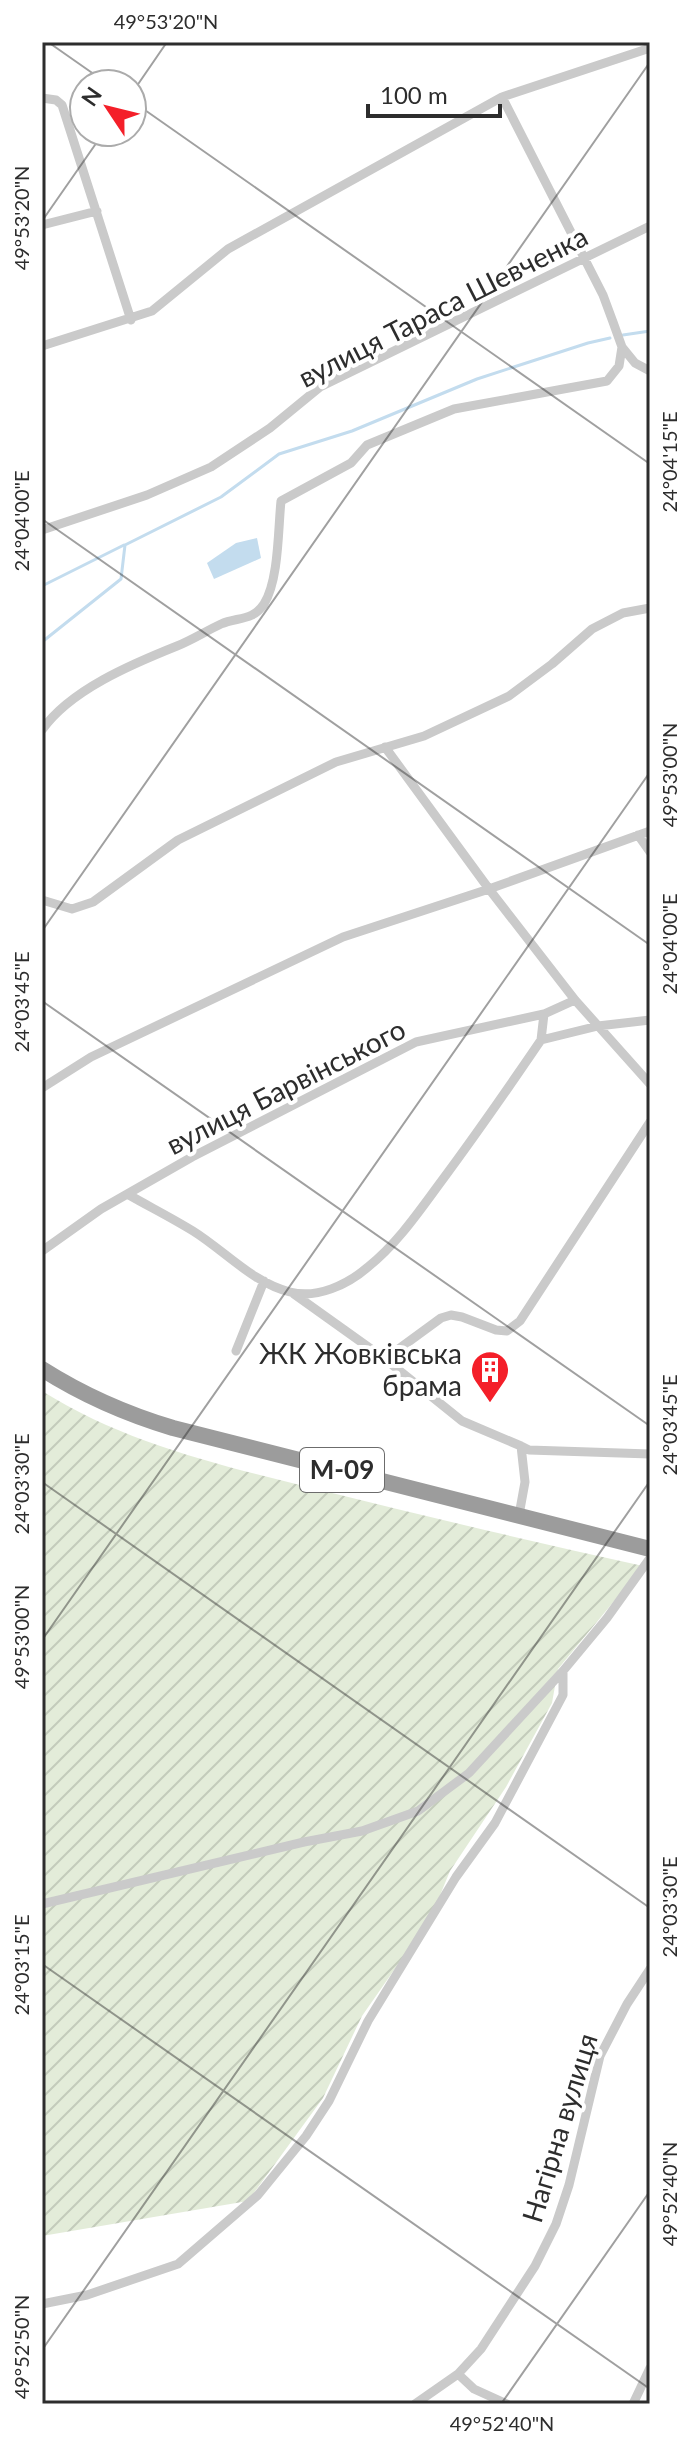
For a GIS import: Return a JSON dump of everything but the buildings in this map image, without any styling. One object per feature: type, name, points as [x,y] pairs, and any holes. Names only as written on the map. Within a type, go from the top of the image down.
[{"type":"highway","name":"М-09","points":[[42,1369],[100,1402],[139,1418],[650,1549]]},
{"type":"street","points":[[42,346],[152,311],[228,249],[502,97],[650,48]]},
{"type":"street","points":[[502,97],[603,295],[622,347],[635,363],[650,371]]},
{"type":"street","points":[[42,98],[56,100],[62,105],[131,320]]},
{"type":"street","points":[[42,225],[97,211]]},
{"type":"street","name":"вулиця Тараса Шевченка","points":[[42,530],[147,495],[211,467],[270,428],[320,387],[650,226]]},
{"type":"street","points":[[42,730],[54,712],[150,655],[179,646],[227,621],[254,616],[265,602],[274,570],[281,501],[351,463],[367,445],[454,409],[607,381],[619,366],[622,347]]},
{"type":"street","points":[[42,900],[72,909],[93,902],[178,840],[336,762],[424,736],[509,696],[592,629],[623,613],[650,608]]},
{"type":"street","points":[[385,747],[575,1000],[650,1084]]},
{"type":"street","points":[[42,1088],[91,1057],[343,937],[650,831]]},
{"type":"street","points":[[638,835],[650,852]]},
{"type":"street","name":"вулиця Барвінського","points":[[42,1251],[101,1209],[192,1157],[416,1042],[544,1014],[575,1000]]},
{"type":"street","points":[[293,1293],[311,1294],[329,1290],[366,1269],[386,1251],[450,1169],[541,1040],[544,1014]]},
{"type":"street","points":[[541,1040],[598,1026],[650,1020]]},
{"type":"street","points":[[385,1359],[441,1318],[451,1315],[507,1331],[520,1321],[650,1122]]},
{"type":"street","points":[[129,1195],[193,1231],[264,1281],[293,1293],[385,1359],[462,1421],[529,1450],[650,1454]]},
{"type":"street","points":[[236,1351],[264,1281]]},
{"type":"street","points":[[519,1515],[525,1482],[521,1446]]},
{"type":"street","points":[[42,1904],[362,1831],[418,1811],[469,1773],[563,1671],[607,1618],[650,1558]]},
{"type":"street","points":[[42,2304],[87,2295],[178,2264],[258,2195],[306,2136],[329,2101],[368,2021],[456,1877],[495,1823],[563,1695],[563,1671]]},
{"type":"street","name":"Нагірна вулиця","points":[[415,2404],[458,2374],[481,2349],[535,2266],[556,2224],[569,2185],[600,2056],[627,2004],[650,1969]]},
{"type":"street","points":[[633,2404],[650,2368]]},
{"type":"street","points":[[458,2374],[474,2389],[507,2404]]},
{"type":"green space","points":[[42,1391],[75,1410],[145,1441],[217,1464],[643,1566],[558,1669],[552,1703],[506,1787],[450,1871],[431,1917],[362,2016],[323,2098],[248,2201],[42,2236]]},
{"type":"water","points":[[257,538],[261,558],[214,579],[207,563],[236,543]]},
{"type":"waterway","points":[[623,335],[650,331]]},
{"type":"waterway","points":[[42,642],[121,579],[125,545],[221,497],[279,454],[352,431],[477,379],[610,338]]},
{"type":"waterway","points":[[42,586],[124,545]]},
{"type":"place","name":"ЖК Жовківська брама","points":[[490,1404]]}]
